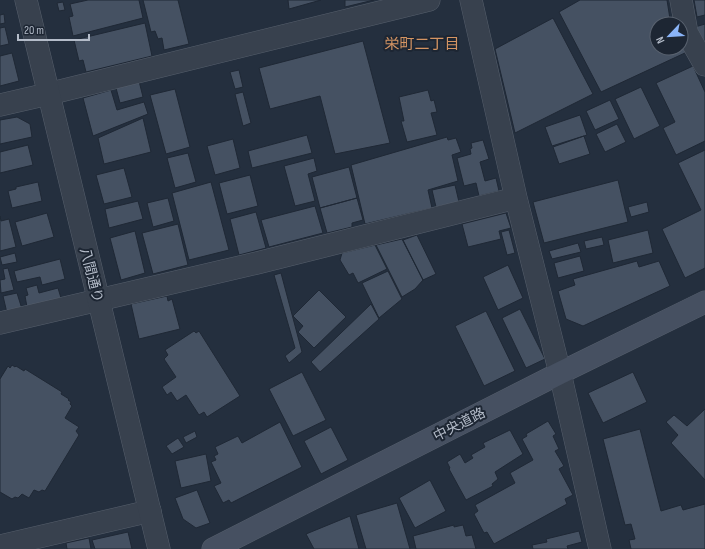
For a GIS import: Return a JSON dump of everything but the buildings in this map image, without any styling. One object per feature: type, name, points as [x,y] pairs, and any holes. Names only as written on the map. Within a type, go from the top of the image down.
[{"type":"main road","name":"中央道路","points":[[213,549],[560,373],[705,302]]},
{"type":"street","name":"八間通り","points":[[26,0],[159,549]]},
{"type":"street","points":[[0,105],[429,0]]},
{"type":"street","points":[[471,0],[516,198],[560,373],[600,549]]},
{"type":"street","points":[[681,0],[687,33],[705,65]]},
{"type":"street","points":[[0,323],[257,263],[516,198]]},
{"type":"street","points":[[0,546],[150,511]]},
{"type":"district","name":"栄町二丁目","points":[[422,44]]}]
